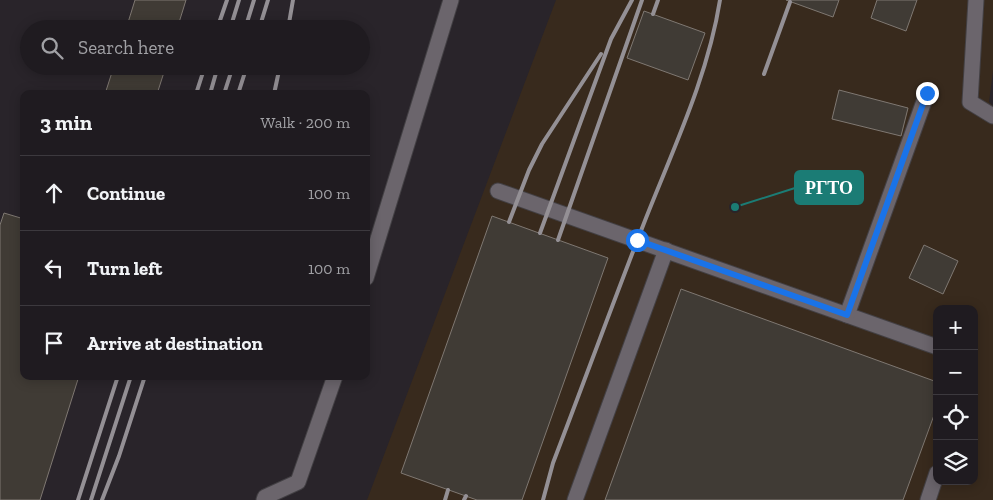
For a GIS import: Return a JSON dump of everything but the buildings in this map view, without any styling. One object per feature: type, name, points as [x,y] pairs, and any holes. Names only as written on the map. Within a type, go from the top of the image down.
[{"type":"street","points":[[370,265],[450,0]]},
{"type":"street","points":[[976,0],[970,102],[993,116]]},
{"type":"street","points":[[847,315],[927,93]]},
{"type":"street","points":[[498,191],[933,346]]},
{"type":"street","points":[[575,500],[666,250]]},
{"type":"street","points":[[264,500],[265,497],[298,482],[334,380]]},
{"type":"street","points":[[928,500],[933,485]]},
{"type":"shaded area","points":[[556,0],[993,0],[993,71],[989,102],[993,106],[993,500],[367,500]]},
{"type":"railway","points":[[220,20],[227,0]]},
{"type":"railway","points":[[233,20],[239,0]]},
{"type":"railway","points":[[248,20],[254,0]]},
{"type":"railway","points":[[262,20],[268,0]]},
{"type":"railway","points":[[290,20],[293,0]]},
{"type":"railway","points":[[540,233],[611,39],[632,0]]},
{"type":"railway","points":[[558,240],[642,0]]},
{"type":"railway","points":[[653,14],[658,0]]},
{"type":"railway","points":[[543,500],[553,463],[699,84],[715,28],[720,0]]},
{"type":"railway","points":[[764,74],[790,2]]},
{"type":"railway","points":[[509,222],[529,170],[542,144],[601,54]]},
{"type":"railway","points":[[197,90],[202,75]]},
{"type":"railway","points":[[211,90],[215,75]]},
{"type":"railway","points":[[225,90],[230,75]]},
{"type":"railway","points":[[239,90],[244,75]]},
{"type":"railway","points":[[275,90],[278,75]]},
{"type":"railway","points":[[78,500],[117,380]]},
{"type":"railway","points":[[91,500],[130,380]]},
{"type":"railway","points":[[102,500],[119,456],[144,380]]},
{"type":"railway","points":[[445,500],[448,490]]},
{"type":"railway","points":[[464,500],[466,496]]},
{"type":"place","name":"РГТО","points":[[735,207]]},
{"type":"route","points":[[637,240],[847,315],[927,93]]}]
